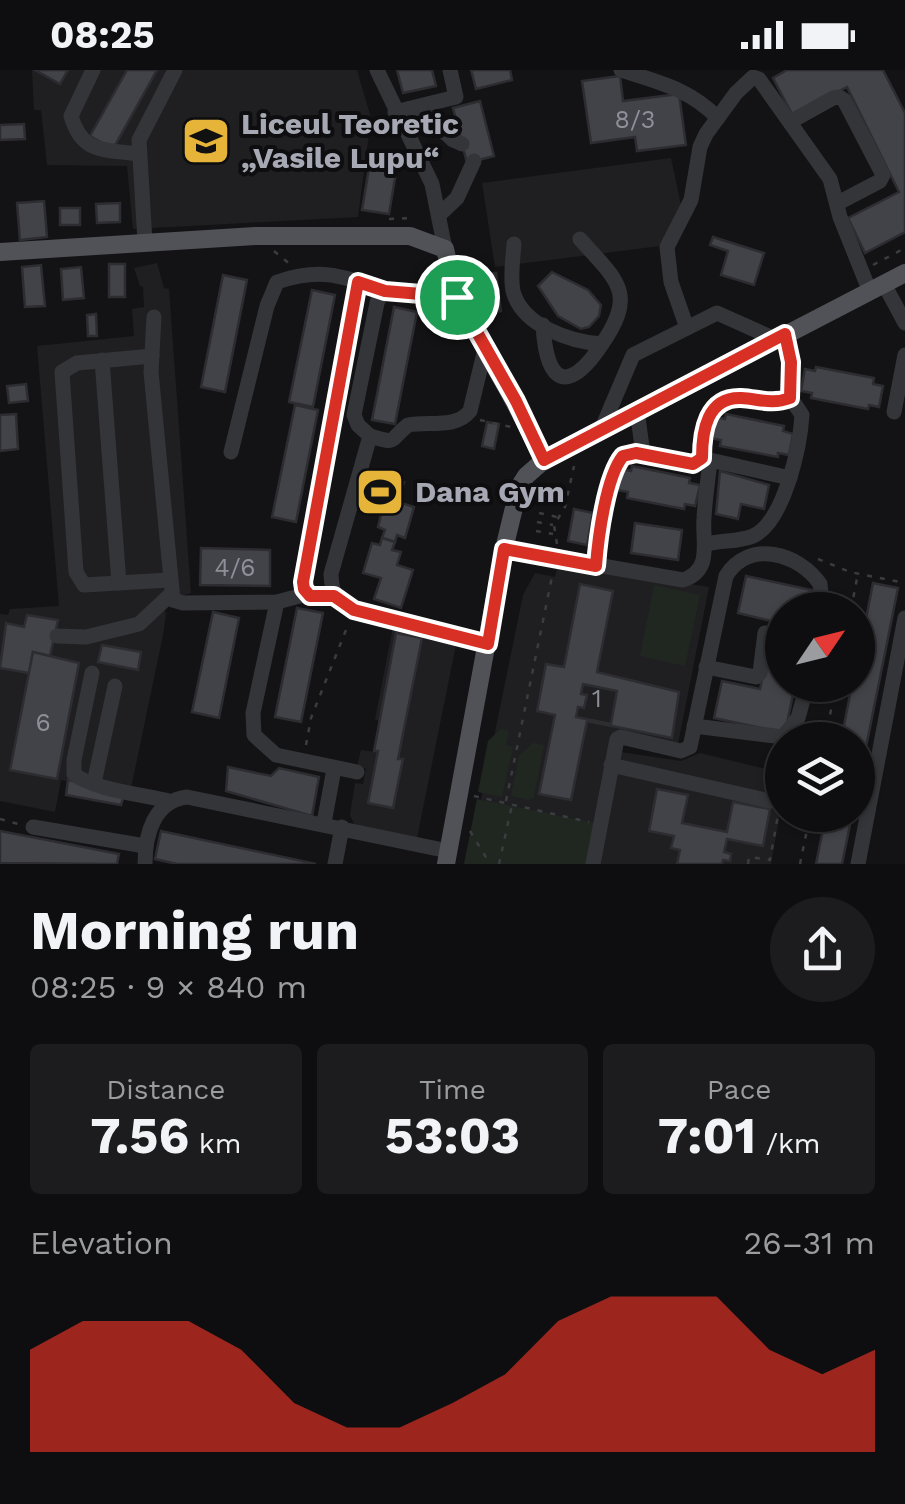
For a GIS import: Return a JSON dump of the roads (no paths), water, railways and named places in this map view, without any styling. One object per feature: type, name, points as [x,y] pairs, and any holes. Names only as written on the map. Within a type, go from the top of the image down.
[{"type":"main road","points":[[0,252],[255,236],[410,236],[444,249],[457,297],[517,420],[544,460]]},
{"type":"main road","points":[[447,858],[504,549],[514,504],[526,476],[544,460],[602,428],[905,274]]},
{"type":"street","points":[[93,70],[71,116],[76,132],[90,148],[138,154]]},
{"type":"street","points":[[145,242],[139,140],[175,70]]},
{"type":"street","points":[[378,70],[397,116],[424,164],[444,249]]},
{"type":"street","points":[[397,116],[456,98],[450,70]]},
{"type":"street","points":[[621,70],[677,87],[700,100],[718,118]]},
{"type":"street","points":[[687,328],[671,282],[667,246],[690,200],[700,147],[736,93],[756,77],[830,179],[862,270],[905,323]]},
{"type":"street","points":[[790,122],[832,98],[844,100],[882,175],[880,181],[838,203]]},
{"type":"street","points":[[397,116],[430,118],[462,144]]},
{"type":"street","points":[[439,215],[458,198],[474,161]]},
{"type":"street","points":[[543,325],[548,363],[568,377],[582,373],[623,306],[611,275],[580,240]]},
{"type":"street","points":[[514,244],[512,285],[516,300],[543,325],[572,340],[602,344]]},
{"type":"street","points":[[230,452],[267,306],[278,282],[307,272],[385,291],[457,297]]},
{"type":"street","points":[[307,594],[303,582],[358,282]]},
{"type":"street","points":[[385,291],[377,303],[354,415],[370,436],[388,442],[395,440],[408,424],[456,422],[466,416],[485,349]]},
{"type":"street","points":[[602,428],[633,355],[717,314],[780,337],[791,362],[790,398],[800,410],[802,420],[790,478],[764,529],[750,538],[706,544]]},
{"type":"street","points":[[154,317],[152,356],[173,600],[183,604],[277,602],[307,594],[334,596],[354,610],[488,644]]},
{"type":"street","points":[[894,412],[905,355]]},
{"type":"street","points":[[152,356],[70,364],[62,372],[70,494],[78,579],[84,585],[170,587]]},
{"type":"street","points":[[102,360],[119,583]]},
{"type":"street","points":[[504,549],[683,580],[700,570],[706,544],[706,423],[716,406],[737,398],[762,402],[790,398]]},
{"type":"street","points":[[637,410],[643,454]]},
{"type":"street","points":[[334,596],[332,574],[370,436]]},
{"type":"street","points":[[596,566],[614,470],[628,454],[693,464],[706,459],[790,478]]},
{"type":"street","points":[[593,864],[615,744],[620,737],[686,751],[690,747],[726,576],[733,566],[746,558],[781,555],[804,566],[820,584],[821,592]]},
{"type":"street","points":[[57,636],[86,637],[139,624],[170,587]]},
{"type":"street","points":[[277,602],[253,713],[254,736],[276,755],[357,772]]},
{"type":"street","points":[[858,864],[905,618]]},
{"type":"street","points":[[706,666],[756,676],[760,673],[765,633]]},
{"type":"street","points":[[92,673],[73,768],[78,778],[169,800],[197,798],[324,823],[447,858]]},
{"type":"street","points":[[94,783],[114,686]]},
{"type":"street","points":[[694,726],[783,737],[798,718],[802,702]]},
{"type":"street","points":[[612,764],[765,802]]},
{"type":"street","points":[[324,823],[334,769]]},
{"type":"street","points":[[33,827],[146,859],[156,815],[169,800]]},
{"type":"street","points":[[335,864],[342,827]]},
{"type":"place","name":"Liceul Teoretic „Vasile Lupu“","points":[[206,141]]},
{"type":"place","name":"Dana Gym","points":[[380,492]]}]
